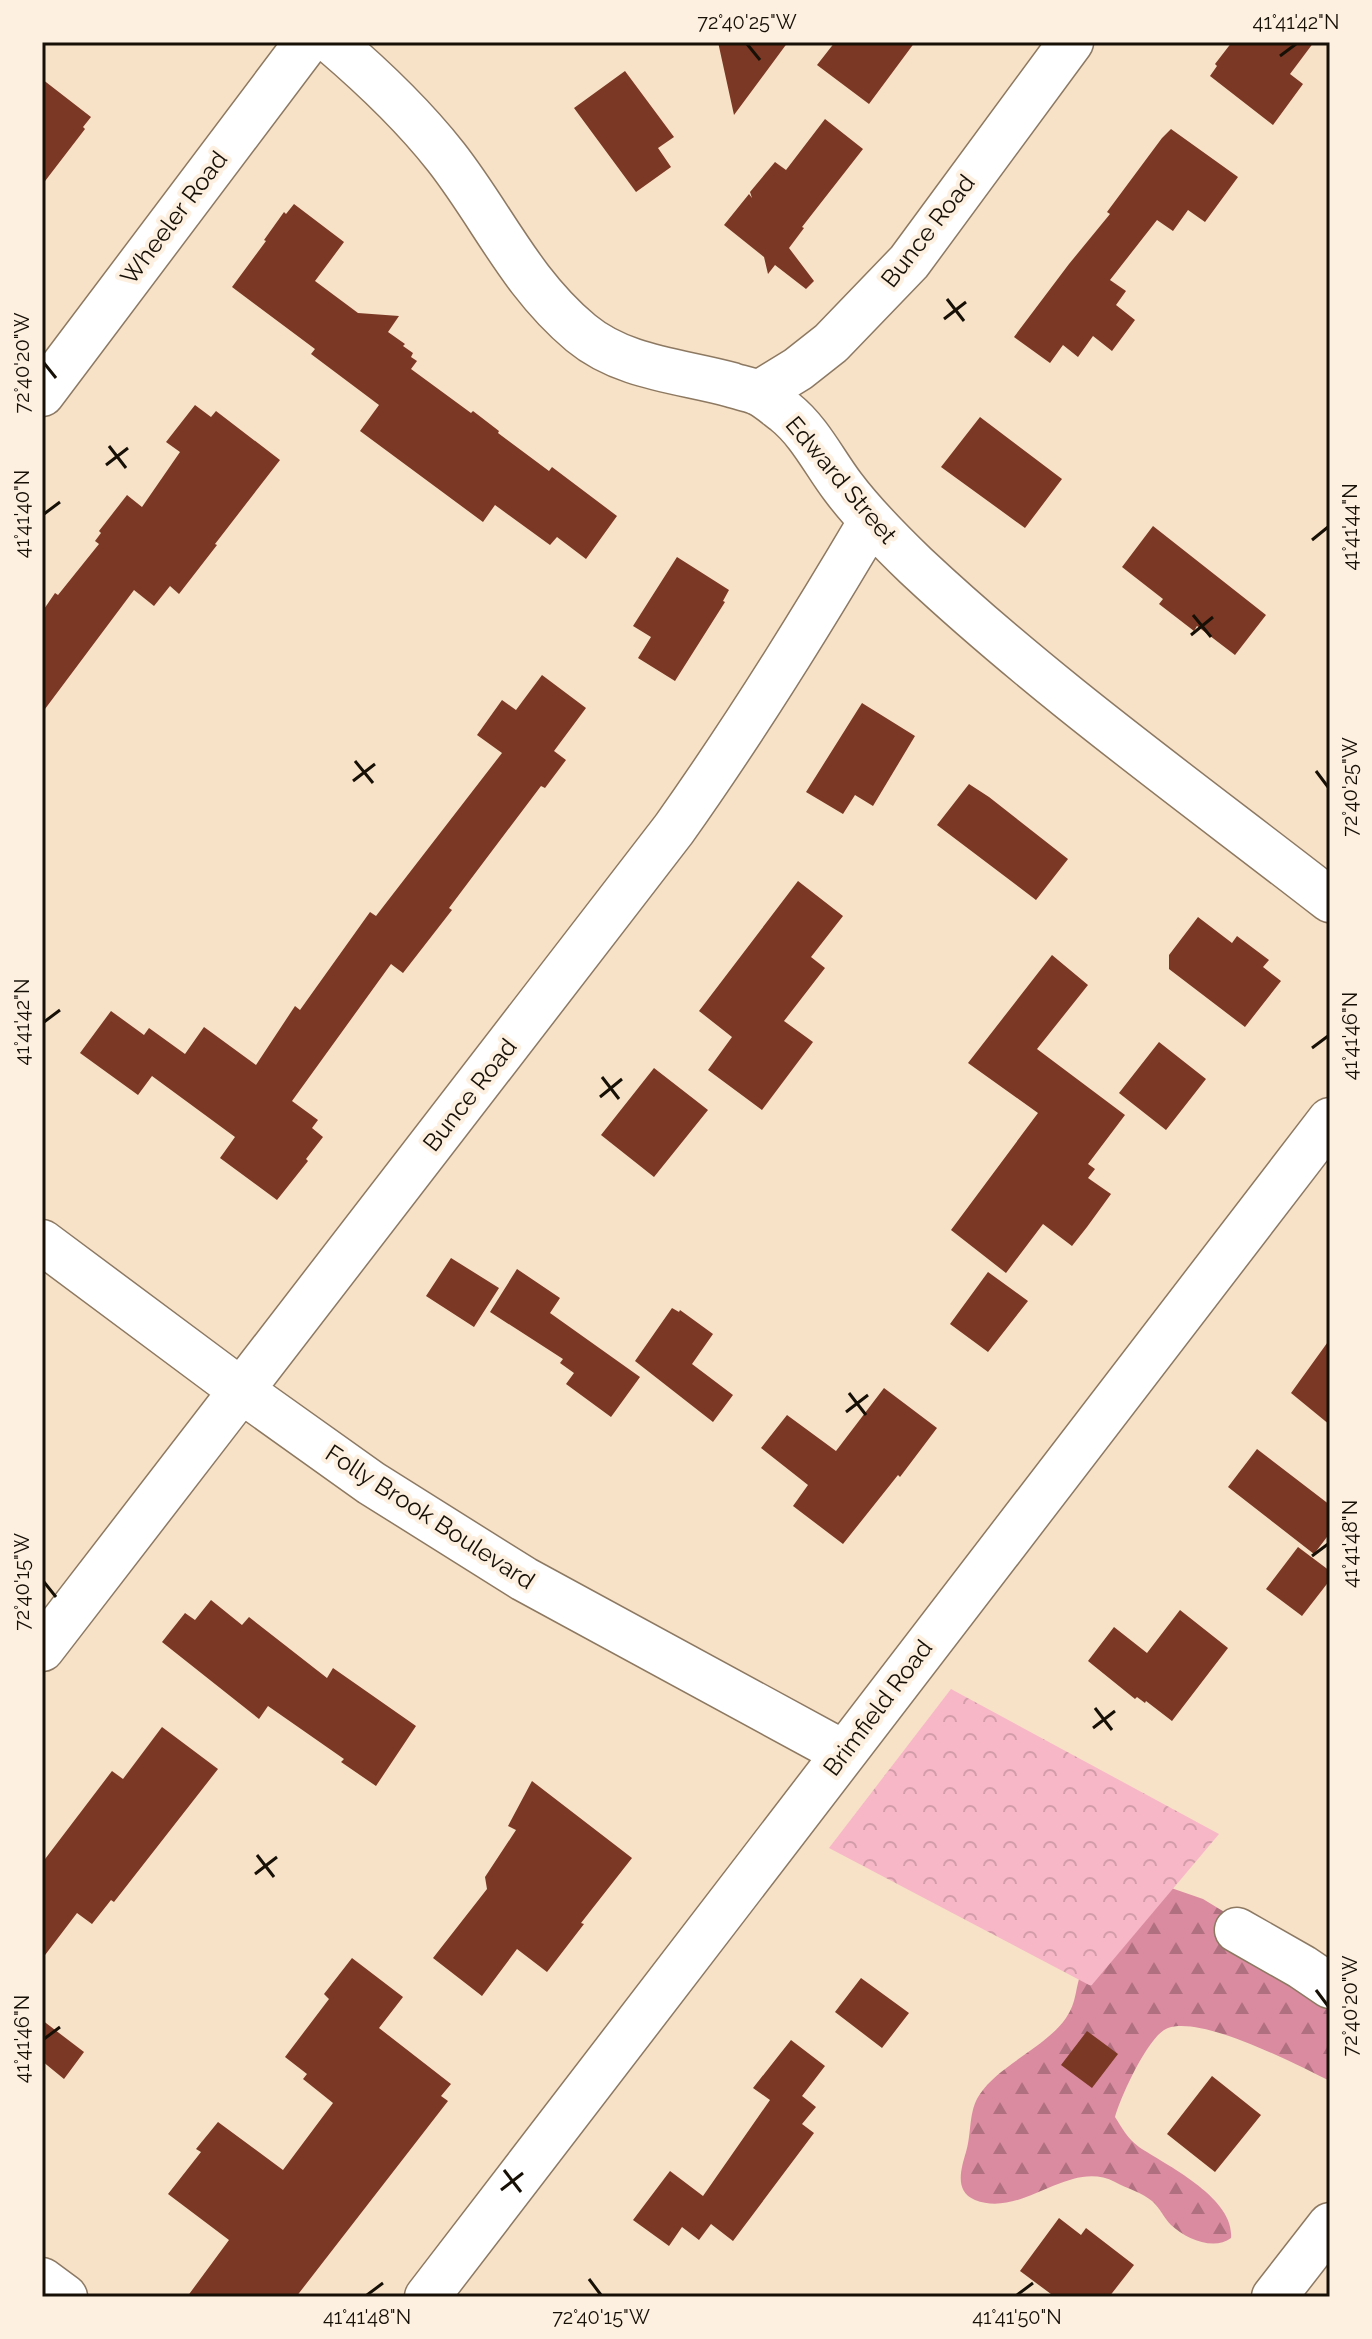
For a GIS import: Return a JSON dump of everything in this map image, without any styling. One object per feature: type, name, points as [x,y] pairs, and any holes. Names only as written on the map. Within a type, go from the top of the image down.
[{"type":"street","name":"Wheeler Road","points":[[42,394],[307,42]]},
{"type":"street","name":"Edward Street","points":[[332,42],[395,101],[446,157],[521,269],[551,306],[583,335],[618,356],[759,393],[789,415],[871,521],[960,606],[1015,654],[1330,900]]},
{"type":"street","name":"Bunce Road","points":[[759,393],[798,369],[831,343],[909,262],[1071,42]]},
{"type":"street","name":"Bunce Road","points":[[42,1649],[691,805],[772,685],[871,521]]},
{"type":"street","name":"Brimfield Road","points":[[427,2297],[1330,1120]]},
{"type":"street","name":"Folly Brook Boulevard","points":[[42,1242],[371,1483],[524,1579],[844,1753]]},
{"type":"street","points":[[1237,1930],[1330,1986]]},
{"type":"street","points":[[1274,2297],[1330,2225]]},
{"type":"street","points":[[42,2280],[65,2297]]},
{"type":"green space","points":[[951,1689],[1219,1834],[1091,1986],[829,1848]]},
{"type":"green space","points":[[1151,1881],[1203,1899],[1330,1972],[1330,2081],[1226,2035],[1184,2026],[1168,2028],[1152,2042],[1123,2096],[1115,2117],[1128,2137],[1211,2196],[1229,2223],[1231,2238],[1224,2242],[1200,2242],[1184,2235],[1148,2198],[1098,2177],[1080,2177],[1011,2202],[993,2204],[968,2196],[962,2185],[961,2172],[972,2115],[980,2094],[998,2074],[1047,2038],[1066,2018],[1084,1966]]},
{"type":"building","points":[[718,42],[788,42],[734,115]]},
{"type":"building","points":[[835,42],[915,42],[869,104],[817,65]]},
{"type":"building","points":[[1232,42],[1314,42],[1290,74],[1303,84],[1273,125],[1210,76]]},
{"type":"building","points":[[625,71],[674,137],[658,148],[671,167],[636,192],[574,108]]},
{"type":"building","points":[[42,79],[91,117],[42,185]]},
{"type":"building","points":[[825,119],[863,149],[789,248],[814,281],[806,289],[775,265],[768,274],[764,257],[724,225],[749,194],[752,198],[750,192],[775,162],[786,170]]},
{"type":"building","points":[[1171,129],[1238,177],[1205,222],[1188,210],[1173,231],[1157,220],[1110,280],[1126,291],[1116,305],[1135,320],[1112,351],[1093,336],[1078,357],[1063,345],[1050,363],[1014,337],[1110,214],[1107,212]]},
{"type":"building","points":[[294,204],[344,242],[315,281],[358,313],[399,316],[388,332],[413,353],[411,357],[417,361],[411,369],[471,413],[473,411],[549,471],[552,467],[617,516],[586,559],[557,537],[550,545],[495,505],[483,522],[360,431],[379,405],[311,354],[315,349],[232,287],[284,212],[286,214]]},
{"type":"building","points":[[195,405],[211,417],[216,411],[280,460],[179,594],[170,586],[154,606],[134,590],[42,713],[42,612],[99,544],[95,541],[101,533],[99,531],[127,495],[142,507],[180,452],[166,442]]},
{"type":"building","points":[[980,417],[1062,479],[1025,528],[941,467]]},
{"type":"building","points":[[1153,526],[1266,615],[1235,655],[1197,626],[1194,631],[1159,604],[1163,599],[1122,567]]},
{"type":"building","points":[[677,557],[729,590],[725,602],[675,681],[638,658],[651,637],[633,626]]},
{"type":"building","points":[[542,675],[586,708],[554,751],[566,760],[545,788],[541,786],[403,973],[391,964],[292,1101],[318,1120],[312,1128],[323,1137],[277,1200],[220,1158],[235,1137],[152,1076],[138,1095],[80,1053],[111,1011],[144,1035],[149,1028],[185,1054],[204,1027],[256,1065],[295,1006],[300,1010],[370,912],[376,916],[502,753],[477,735],[502,700],[516,710]]},
{"type":"building","points":[[862,703],[915,736],[873,806],[855,795],[843,814],[806,792]]},
{"type":"building","points":[[969,784],[1068,859],[1036,900],[937,825]]},
{"type":"building","points":[[798,881],[843,916],[811,957],[825,968],[784,1021],[813,1042],[762,1110],[708,1070],[732,1037],[699,1011]]},
{"type":"building","points":[[1198,917],[1232,943],[1237,936],[1269,960],[1263,967],[1281,981],[1245,1027],[1169,969],[1169,955]]},
{"type":"building","points":[[1052,955],[1088,985],[1037,1049],[1125,1115],[1088,1164],[1095,1169],[1088,1178],[1111,1194],[1087,1227],[1072,1246],[1043,1224],[1006,1273],[951,1230],[1038,1113],[968,1063]]},
{"type":"building","points":[[1159,1042],[1206,1079],[1166,1130],[1119,1093]]},
{"type":"building","points":[[654,1068],[708,1110],[654,1177],[601,1135]]},
{"type":"building","points":[[451,1258],[499,1288],[474,1327],[426,1296]]},
{"type":"building","points":[[517,1269],[560,1298],[550,1313],[640,1377],[611,1417],[566,1384],[574,1373],[560,1363],[563,1359],[490,1312]]},
{"type":"building","points":[[988,1272],[1028,1301],[988,1352],[950,1324]]},
{"type":"building","points":[[672,1308],[680,1310],[713,1334],[692,1364],[733,1395],[713,1422],[635,1361]]},
{"type":"building","points":[[1330,1339],[1330,1425],[1291,1393]]},
{"type":"building","points":[[884,1388],[937,1428],[843,1544],[793,1506],[808,1485],[761,1448],[787,1415],[836,1451]]},
{"type":"building","points":[[1257,1449],[1330,1505],[1330,1533],[1314,1554],[1228,1487]]},
{"type":"building","points":[[1298,1547],[1330,1571],[1330,1580],[1302,1616],[1266,1589]]},
{"type":"building","points":[[211,1600],[242,1625],[249,1617],[327,1678],[333,1668],[416,1726],[376,1786],[341,1762],[344,1759],[268,1706],[259,1719],[162,1642],[185,1613],[195,1620]]},
{"type":"building","points":[[1180,1610],[1228,1648],[1172,1721],[1146,1701],[1135,1699],[1088,1661],[1114,1627],[1147,1653]]},
{"type":"building","points":[[162,1727],[218,1769],[114,1902],[111,1900],[92,1924],[77,1913],[42,1959],[42,1863],[112,1771],[123,1779]]},
{"type":"building","points":[[532,1781],[632,1858],[547,1972],[517,1949],[482,1996],[433,1958],[487,1889],[485,1877],[516,1830],[508,1826]]},
{"type":"building","points":[[352,1958],[403,1997],[379,2028],[451,2084],[441,2096],[448,2101],[296,2297],[187,2297],[229,2240],[168,2194],[201,2152],[196,2149],[218,2122],[283,2170],[333,2103],[303,2079],[307,2074],[285,2057],[329,1999],[324,1994]]},
{"type":"building","points":[[861,1978],[909,2013],[882,2048],[835,2012]]},
{"type":"building","points":[[42,2020],[84,2052],[64,2079],[42,2061]]},
{"type":"building","points":[[1087,2031],[1118,2054],[1092,2088],[1061,2065]]},
{"type":"building","points":[[791,2040],[825,2066],[802,2096],[816,2107],[802,2124],[814,2133],[733,2241],[711,2224],[699,2240],[682,2227],[669,2246],[633,2220],[670,2171],[703,2196],[770,2100],[753,2088]]},
{"type":"building","points":[[1212,2076],[1261,2115],[1215,2172],[1167,2134]]},
{"type":"building","points":[[1059,2218],[1081,2235],[1086,2228],[1134,2265],[1109,2297],[1055,2297],[1020,2271]]}]
